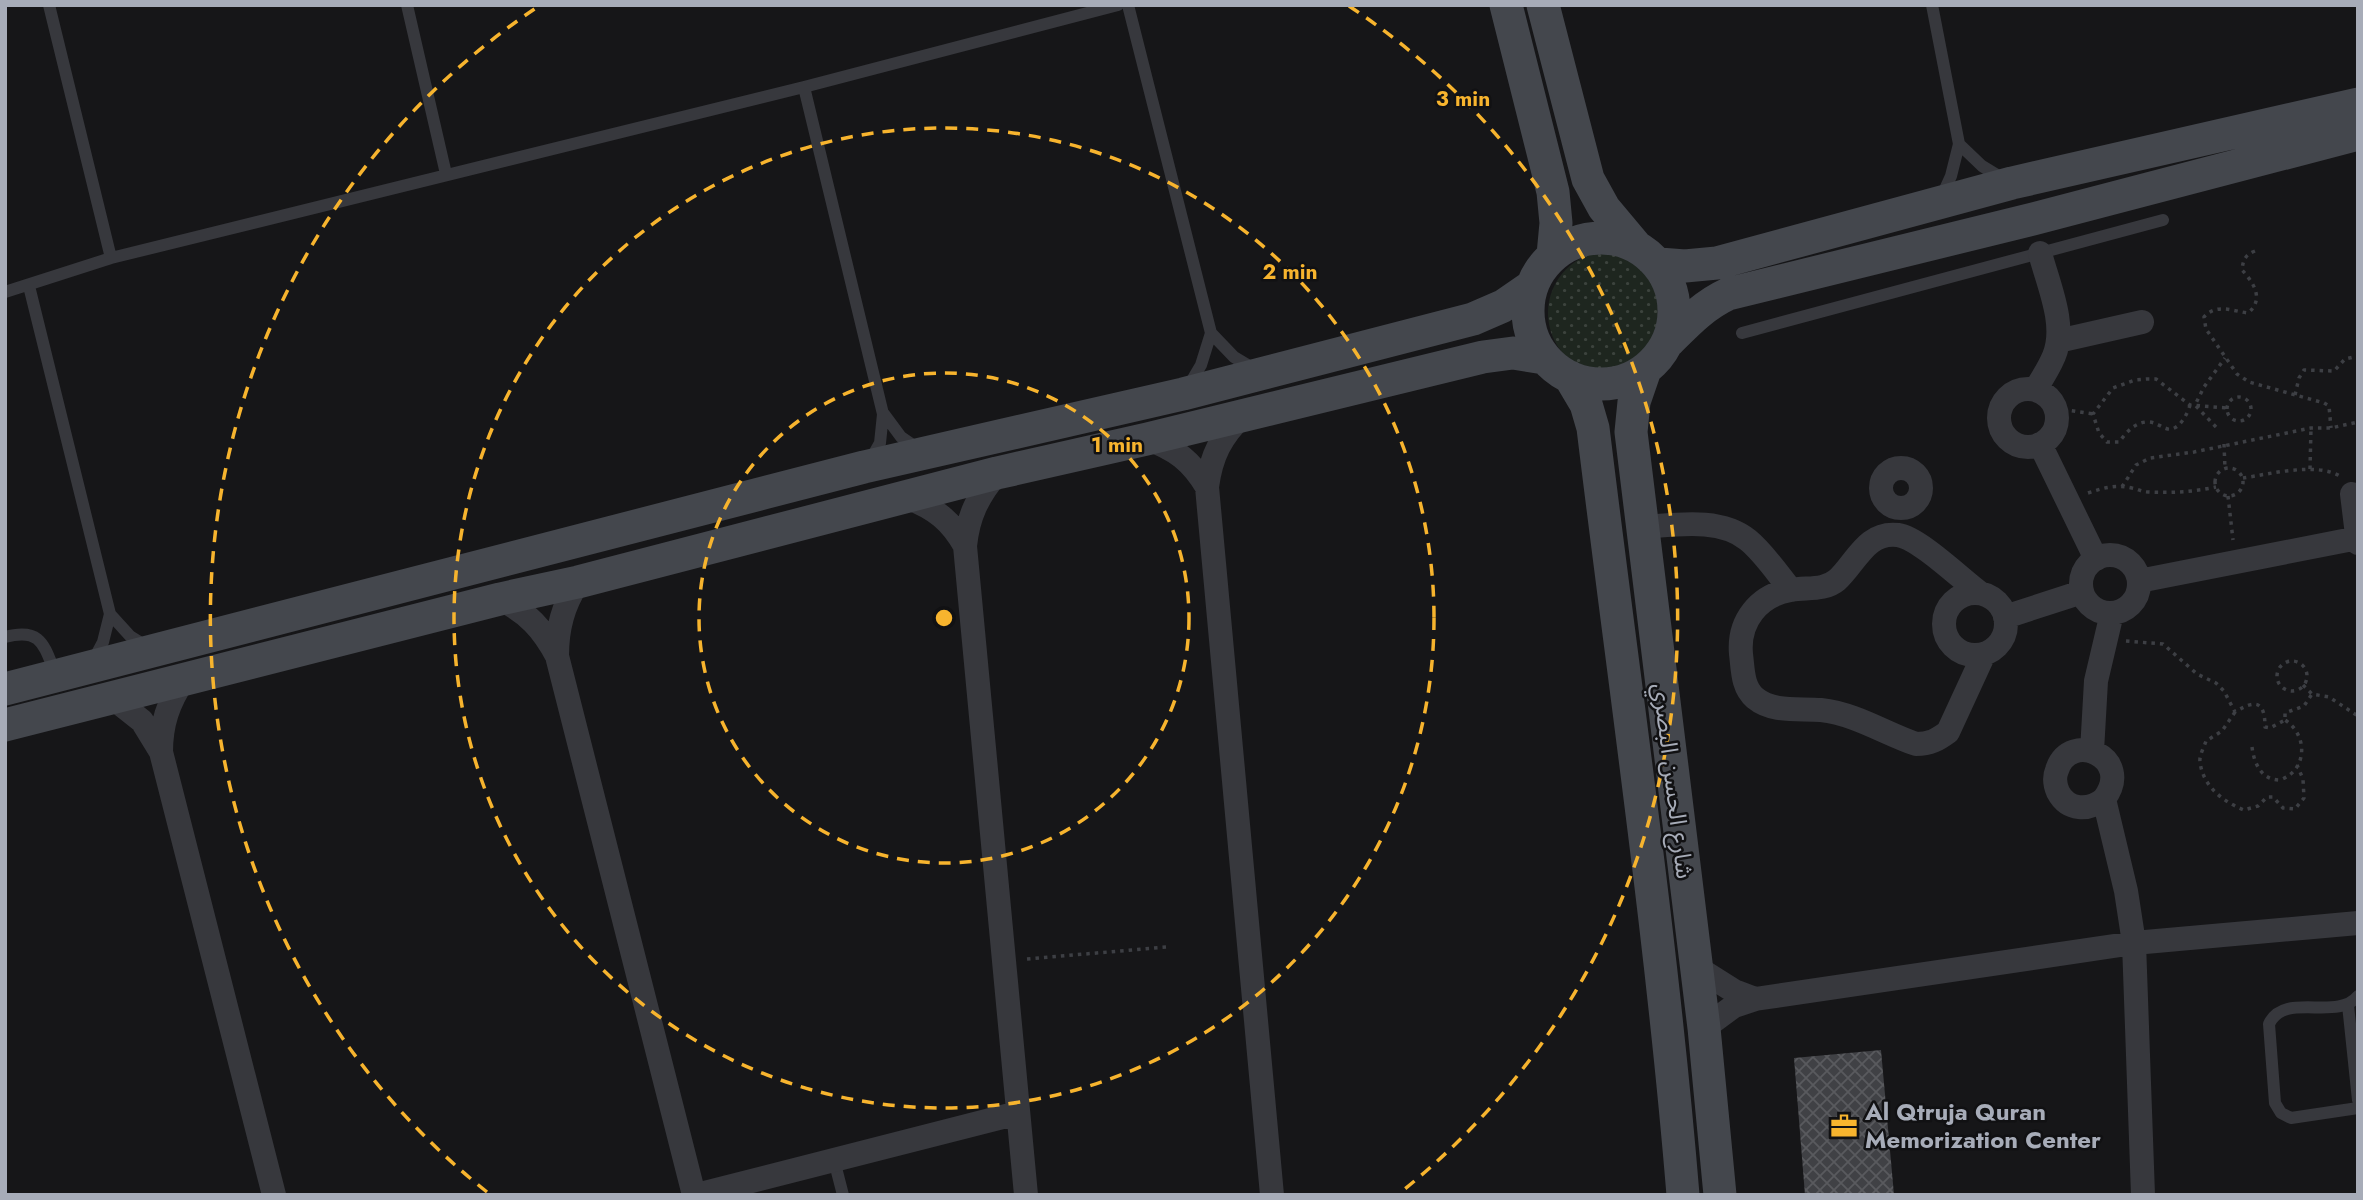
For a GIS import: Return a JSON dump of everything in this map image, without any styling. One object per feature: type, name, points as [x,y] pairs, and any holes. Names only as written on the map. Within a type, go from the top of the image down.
[{"type":"street","points":[[1506,5],[1553,192],[1556,223],[1553,255]]},
{"type":"street","points":[[1543,5],[1588,179],[1604,208],[1669,281],[1675,301],[1669,341]]},
{"type":"street","points":[[1557,367],[1534,342],[1528,305],[1532,286],[1541,269],[1553,255],[1572,244],[1592,238],[1614,238],[1647,254],[1685,265],[1717,263],[2012,183],[2358,104]]},
{"type":"street","points":[[5,725],[500,599],[578,582],[998,473],[1483,357],[1513,353],[1557,367],[1588,383],[1608,384],[1628,380],[1659,357],[1669,341],[1708,305],[1728,294],[2036,236],[2358,134]]},
{"type":"street","points":[[2035,390],[2054,355],[2058,341],[2058,326],[2036,236]]},
{"type":"street","points":[[7,690],[56,675],[864,467],[1183,394],[1473,319],[1503,306],[1532,286]]},
{"type":"street","points":[[2058,341],[2142,322]]},
{"type":"street","name":"شارع الحسن البصري","points":[[1557,367],[1586,404],[1593,428],[1661,982],[1682,1195]]},
{"type":"street","name":"شارع الحسن البصري","points":[[1645,370],[1634,402],[1631,432],[1704,1028],[1720,1195]]},
{"type":"street","points":[[2021,390],[2035,390],[2048,397],[2055,408],[2057,415],[2054,429],[2046,441],[2040,444],[2018,445],[2006,437],[2000,424],[2000,409],[2008,397],[2021,390]]},
{"type":"street","points":[[1244,414],[1228,429],[1217,447],[1207,487],[1272,1195]]},
{"type":"street","points":[[1147,439],[1166,445],[1183,456],[1197,470],[1207,487]]},
{"type":"street","points":[[2040,444],[2096,559]]},
{"type":"street","points":[[998,473],[974,506],[967,526],[965,546],[1026,1195]]},
{"type":"street","points":[[2352,494],[2358,543]]},
{"type":"street","points":[[908,498],[927,504],[943,515],[956,529],[965,546]]},
{"type":"street","points":[[1912,505],[1920,522],[1920,533],[1915,542]]},
{"type":"street","points":[[1642,527],[1691,525],[1728,529],[1750,541],[1791,590]]},
{"type":"street","points":[[1980,593],[1958,598],[1950,605],[1945,615],[1947,637],[1962,653],[1983,654],[1999,644],[2004,635],[2005,617],[1996,601],[1980,593],[1915,542],[1897,535],[1881,537],[1867,545],[1837,580],[1825,586],[1770,595],[1754,608],[1743,626],[1741,647],[1745,684],[1753,696],[1765,705],[1839,713],[1916,744],[1928,744],[1948,732],[1983,654]]},
{"type":"street","points":[[2139,581],[2357,538]]},
{"type":"street","points":[[2109,555],[2123,558],[2134,568],[2139,581],[2139,589],[2132,603],[2112,613],[2090,605],[2082,592],[2081,584],[2085,569],[2096,559],[2109,555]]},
{"type":"street","points":[[557,656],[561,617],[578,582]]},
{"type":"street","points":[[2005,617],[2082,592]]},
{"type":"street","points":[[500,599],[519,608],[534,621],[557,656],[696,1195],[1018,1113]]},
{"type":"street","points":[[2092,751],[2096,681],[2112,613]]},
{"type":"street","points":[[184,679],[165,713],[161,752],[274,1195]]},
{"type":"street","points":[[113,698],[142,721],[161,752]]},
{"type":"street","points":[[2076,751],[2092,751],[2104,759],[2112,771],[2112,786],[2104,799],[2092,807],[2077,807],[2064,800],[2056,787],[2056,772],[2064,759],[2076,751]]},
{"type":"street","points":[[2104,799],[2126,891],[2134,943],[2143,1195]]},
{"type":"street","points":[[1704,1028],[1734,1006],[1755,999],[2134,943],[2358,923]]},
{"type":"street","points":[[1696,967],[1734,990],[1755,999]]},
{"type":"lane","points":[[49,5],[111,258]]},
{"type":"lane","points":[[407,5],[446,174]]},
{"type":"lane","points":[[5,292],[111,258],[803,87],[1118,5]]},
{"type":"lane","points":[[1128,5],[1211,333],[1234,357],[1264,373]]},
{"type":"lane","points":[[1932,5],[1959,144],[1951,176],[1939,202]]},
{"type":"lane","points":[[803,87],[884,414],[880,443],[864,467]]},
{"type":"lane","points":[[1959,144],[1982,166],[2012,183]]},
{"type":"lane","points":[[1742,333],[2036,236],[2163,220]]},
{"type":"lane","points":[[29,286],[110,614],[103,642],[90,667]]},
{"type":"lane","points":[[1183,394],[1200,365],[1211,333]]},
{"type":"lane","points":[[884,414],[901,437],[925,453]]},
{"type":"lane","points":[[110,614],[130,636],[156,650]]},
{"type":"lane","points":[[5,637],[24,633],[34,635],[41,642],[56,675]]},
{"type":"lane","points":[[2358,1100],[2353,1000],[2285,1010],[2274,1015],[2269,1024],[2275,1103],[2281,1113],[2291,1118],[2358,1108]]},
{"type":"lane","points":[[834,1160],[843,1195]]},
{"type":"path","points":[[2255,251],[2248,254],[2243,261],[2242,270],[2255,286],[2255,307],[2248,313],[2223,308],[2213,310],[2204,317],[2206,329],[2237,373],[2249,382],[2329,406],[2331,428]]},
{"type":"path","points":[[2295,395],[2304,370],[2333,371],[2345,359],[2358,356]]},
{"type":"path","points":[[2093,414],[2099,433],[2107,442],[2119,442],[2138,424],[2150,421],[2168,429],[2174,428],[2188,413],[2225,358]]},
{"type":"path","points":[[2093,414],[2113,388],[2135,380],[2156,379],[2193,405],[2216,427]]},
{"type":"path","points":[[2243,397],[2248,400],[2252,411],[2246,420],[2235,421],[2227,413],[2227,408],[2232,399],[2243,397]]},
{"type":"path","points":[[2193,405],[2227,408]]},
{"type":"path","points":[[2055,408],[2093,414]]},
{"type":"path","points":[[2122,487],[2136,465],[2150,458],[2194,452],[2311,428],[2331,428],[2358,422]]},
{"type":"path","points":[[2310,469],[2311,428]]},
{"type":"path","points":[[2224,444],[2225,469]]},
{"type":"path","points":[[2225,469],[2236,470],[2243,478],[2242,488],[2234,495],[2223,495],[2216,486],[2217,476],[2225,469]]},
{"type":"path","points":[[2243,478],[2310,469],[2330,471],[2344,479],[2352,494]]},
{"type":"path","points":[[2067,499],[2111,486],[2144,492],[2191,492],[2216,486]]},
{"type":"path","points":[[2228,496],[2236,562]]},
{"type":"path","points":[[2105,640],[2163,644],[2197,674],[2216,683],[2224,691],[2235,712]]},
{"type":"path","points":[[2292,661],[2304,666],[2306,679],[2303,685],[2292,691],[2285,689],[2277,679],[2280,666],[2292,661]]},
{"type":"path","points":[[2303,685],[2312,694],[2329,697],[2358,716]]},
{"type":"path","points":[[2252,747],[2257,766],[2273,780],[2287,777],[2301,757],[2302,740],[2298,731],[2285,720],[2285,713],[2304,706],[2312,694]]},
{"type":"path","points":[[2285,720],[2270,728],[2265,727],[2263,709],[2253,703],[2235,712],[2222,731],[2206,741],[2199,761],[2217,795],[2244,810],[2258,806],[2267,797],[2273,797],[2283,808],[2295,809],[2304,798],[2303,779],[2297,765]]},
{"type":"path","points":[[1004,961],[1166,947]]},
{"type":"shaded area","points":[[1610,251],[1634,256],[1654,269],[1667,289],[1672,313],[1667,337],[1654,357],[1634,370],[1610,375],[1586,370],[1566,357],[1553,337],[1548,313],[1553,289],[1566,269],[1586,256]]},
{"type":"building","name":"Al Qtruja Quran Memorization Center","points":[[1881,1050],[1894,1195],[1805,1195],[1794,1058]]},
{"type":"place","name":"Al Qtruja Quran Memorization Center","points":[[1844,1126]]}]
